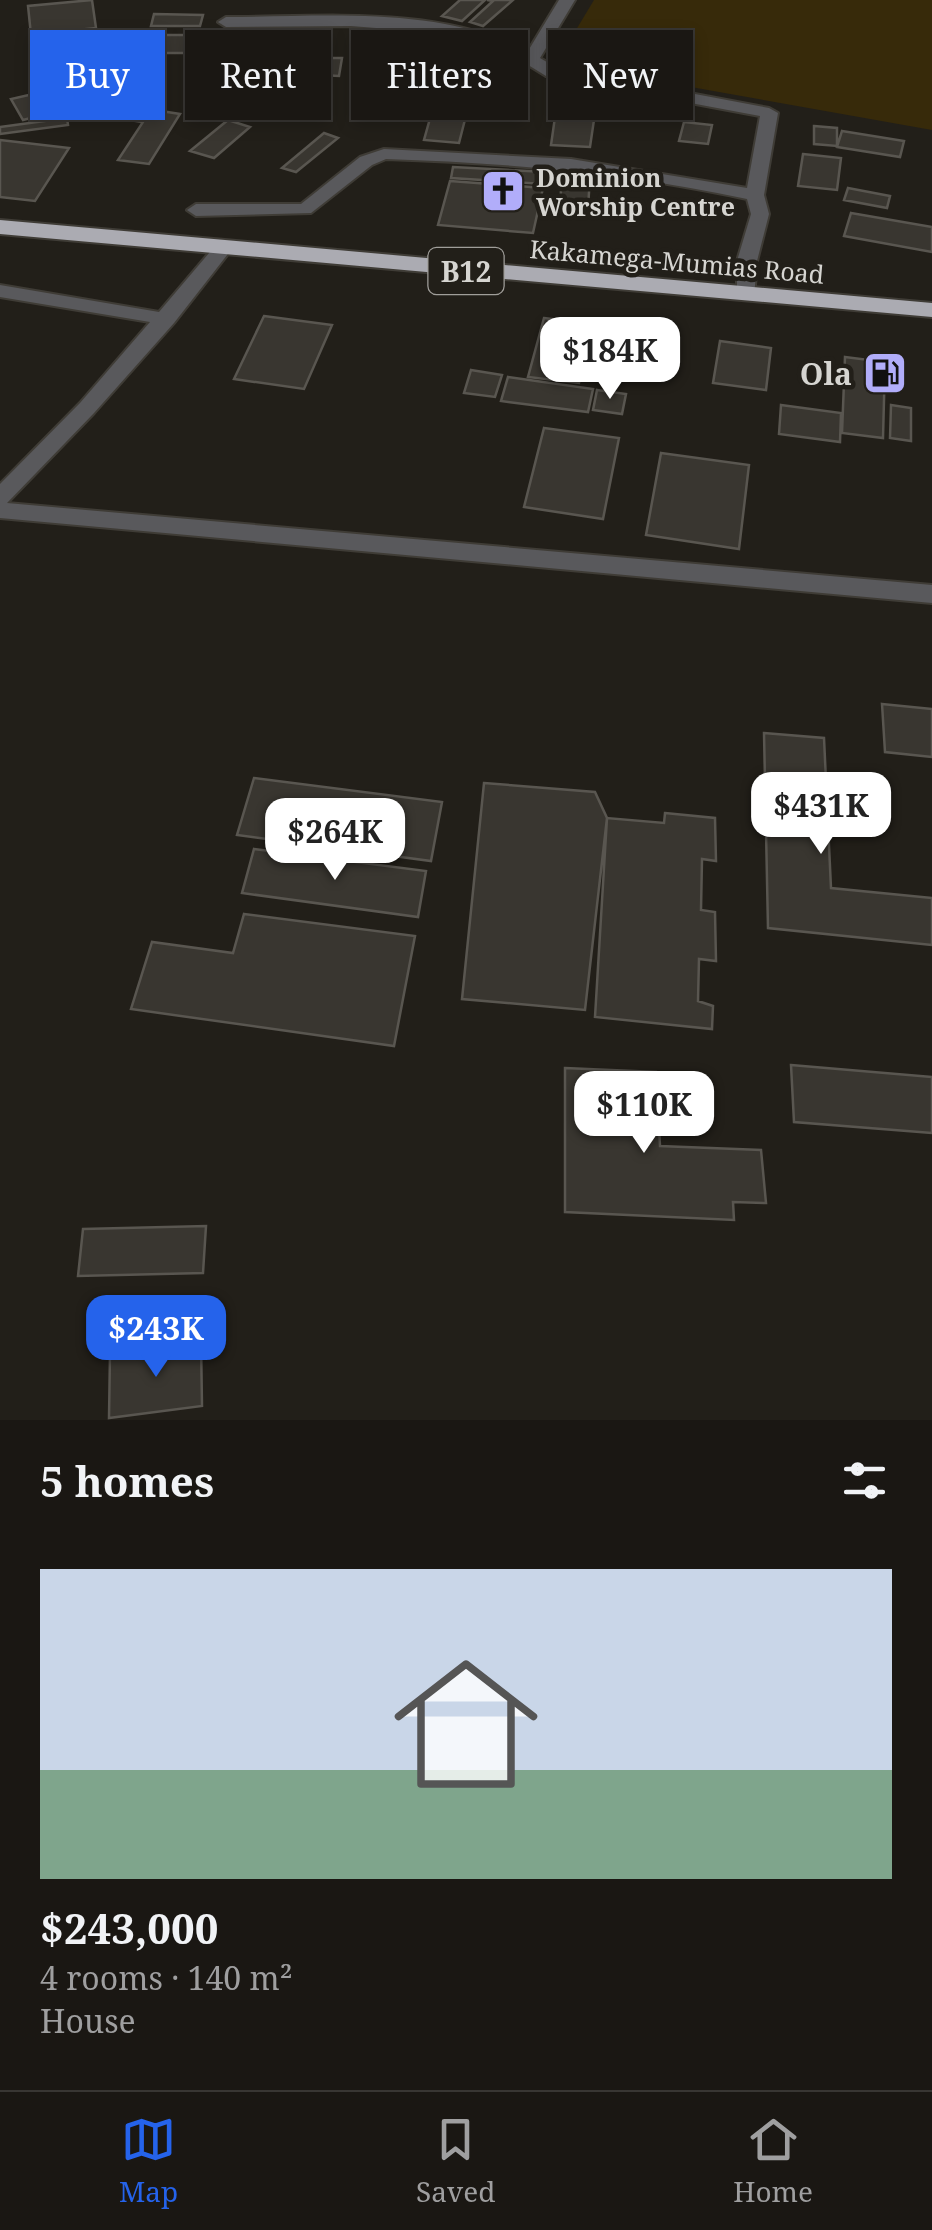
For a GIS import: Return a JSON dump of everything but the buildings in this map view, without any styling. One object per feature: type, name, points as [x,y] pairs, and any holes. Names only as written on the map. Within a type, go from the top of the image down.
[{"type":"highway","name":"Kakamega-Mumias Road","points":[[0,227],[222,250],[932,310]]},
{"type":"street","points":[[532,57],[567,0]]},
{"type":"street","points":[[226,22],[421,25],[532,57],[552,72],[769,114],[755,195],[760,214],[747,261],[747,293]]},
{"type":"street","points":[[196,210],[305,209],[366,161],[384,154],[504,158],[661,177],[755,195]]},
{"type":"street","points":[[0,497],[45,456],[166,320],[222,250]]},
{"type":"street","points":[[0,291],[166,320]]},
{"type":"street","points":[[0,510],[932,594]]},
{"type":"shaded area","points":[[594,0],[932,0],[932,130],[693,87],[693,30],[576,30]]},
{"type":"place","name":"Dominion Worship Centre","points":[[503,191]]},
{"type":"place","name":"Ola","points":[[885,373]]}]
